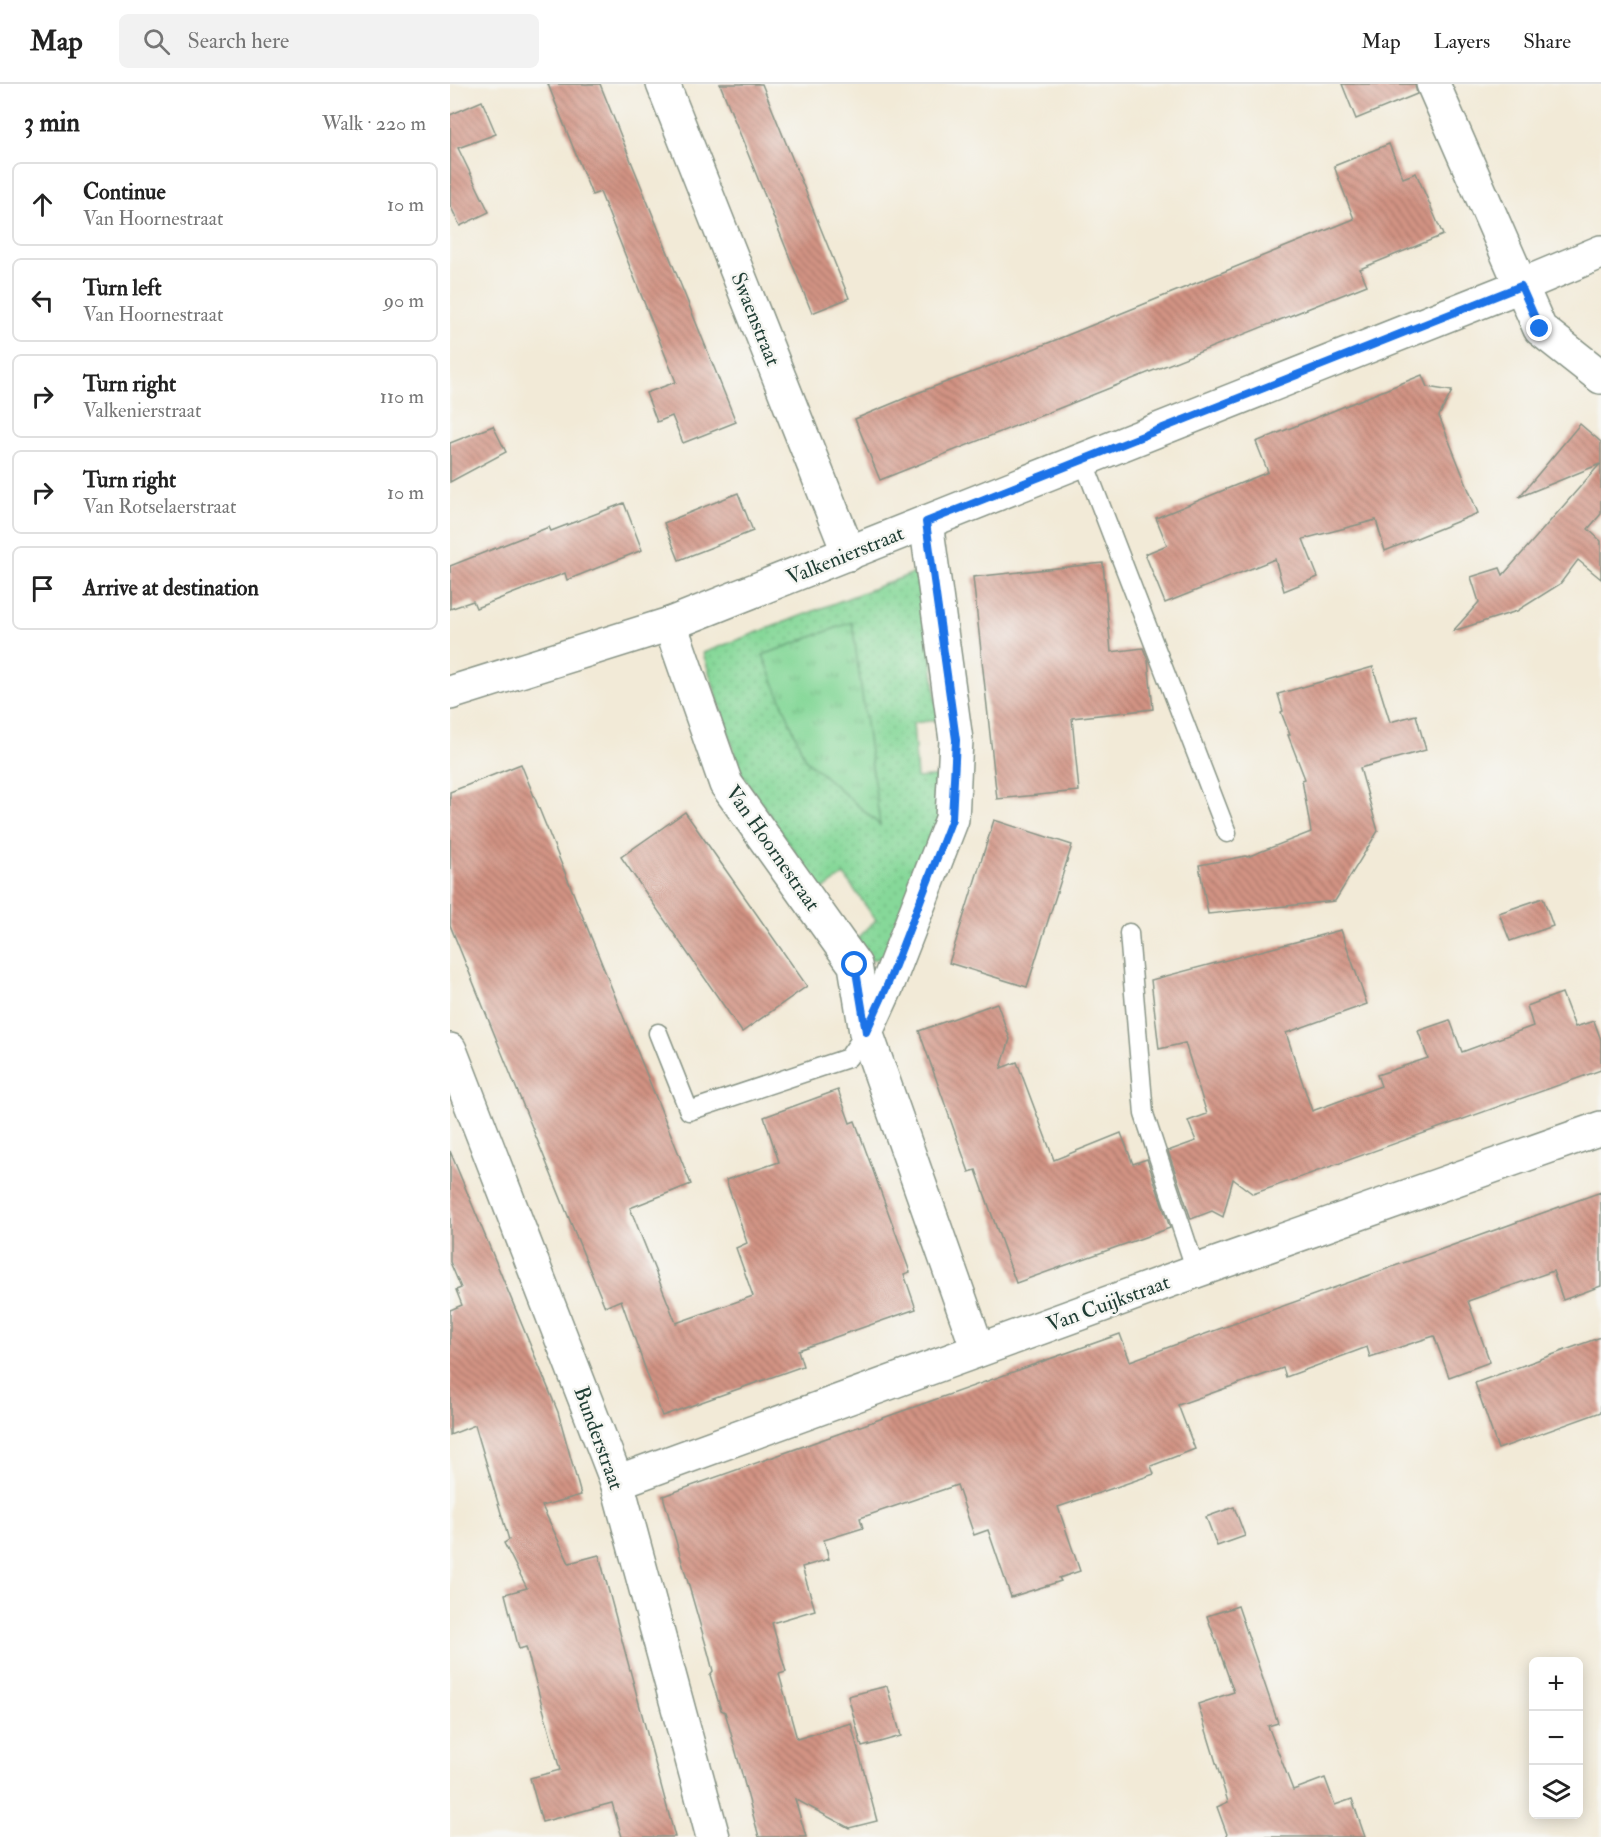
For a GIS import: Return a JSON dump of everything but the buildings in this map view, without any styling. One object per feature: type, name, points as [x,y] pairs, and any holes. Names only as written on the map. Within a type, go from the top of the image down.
[{"type":"street","name":"Swaenstraat","points":[[663,84],[849,554]]},
{"type":"street","points":[[1433,84],[1540,329],[1601,377]]},
{"type":"street","name":"Valkenierstraat","points":[[450,693],[670,624],[1521,286],[1601,252]]},
{"type":"street","points":[[866,1032],[887,986],[952,819],[956,740],[926,522]]},
{"type":"street","name":"Van Hoornestraat","points":[[670,624],[726,784],[855,965],[866,1032],[978,1350]]},
{"type":"street","name":"Bunderstraat","points":[[450,1050],[617,1482],[713,1837]]},
{"type":"street","name":"Van Cuijkstraat","points":[[617,1482],[1196,1271],[1601,1128]]},
{"type":"lane","points":[[1083,460],[1227,833]]},
{"type":"lane","points":[[1130,933],[1143,1114],[1196,1271]]},
{"type":"lane","points":[[658,1033],[689,1112],[848,1058],[866,1032]]},
{"type":"green space","points":[[914,573],[926,599],[938,720],[913,723],[917,778],[944,776],[946,805],[893,957],[868,960],[856,940],[876,920],[844,875],[821,891],[741,773],[703,653]]},
{"type":"green space","points":[[852,622],[880,825],[805,759],[763,655]]},
{"type":"route","points":[[855,965],[866,1032],[887,986],[952,819],[956,740],[926,522],[1521,286],[1540,329]]}]
